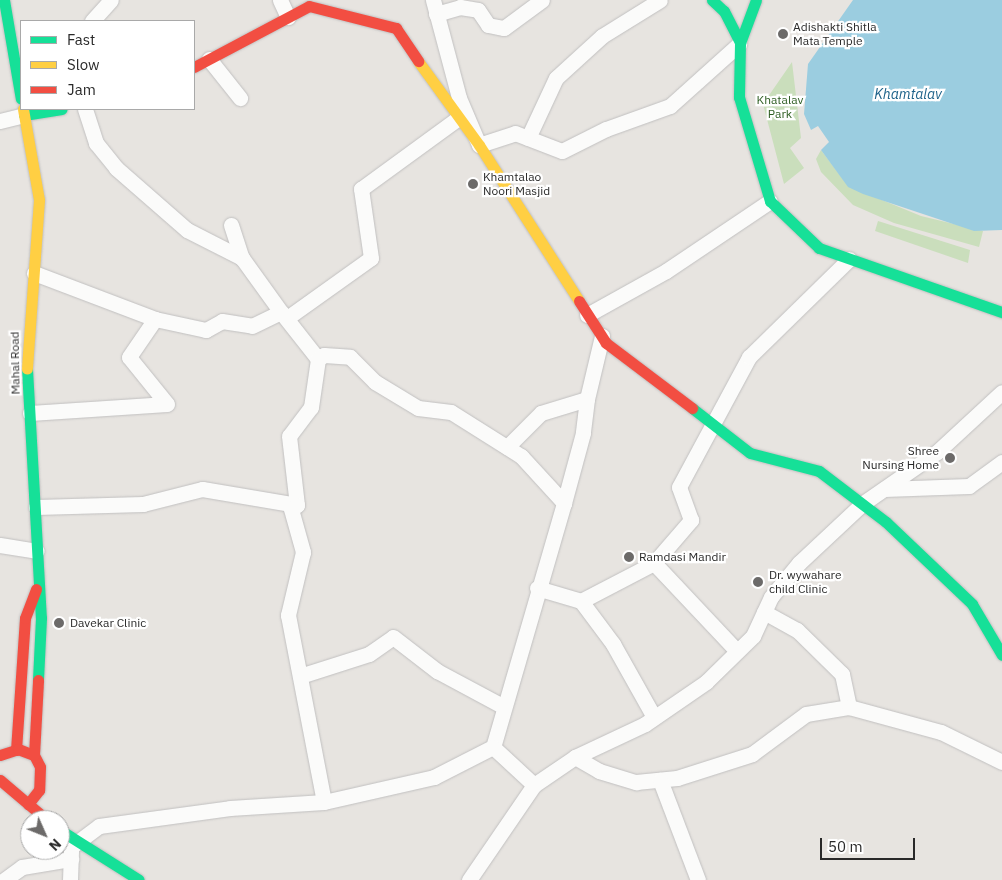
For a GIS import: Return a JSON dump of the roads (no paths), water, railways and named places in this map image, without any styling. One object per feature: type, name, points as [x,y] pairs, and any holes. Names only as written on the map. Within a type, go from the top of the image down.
[{"type":"main road","points":[[4,0],[20,93]]},
{"type":"main road","points":[[712,0],[724,11],[740,43]]},
{"type":"main road","points":[[756,0],[740,43],[739,97],[770,202],[819,248],[1002,312]]},
{"type":"main road","points":[[195,66],[310,6],[396,28],[457,119],[479,145],[602,336],[710,425],[750,453],[819,471],[862,504],[972,604],[996,631],[1002,655]]},
{"type":"main road","points":[[23,112],[49,110]]},
{"type":"main road","name":"Mahal Road","points":[[23,112],[39,200],[26,346],[36,507],[36,589],[41,618],[34,755],[40,778],[28,804]]},
{"type":"main road","name":"Mahal Road","points":[[16,750],[25,618],[36,589]]},
{"type":"main road","points":[[0,755],[16,750],[34,755]]},
{"type":"main road","points":[[0,780],[35,810]]},
{"type":"main road","points":[[70,837],[139,880]]},
{"type":"street","points":[[93,20],[111,0]]},
{"type":"street","points":[[280,0],[288,17]]},
{"type":"street","points":[[542,0],[504,28],[488,25],[478,10],[460,7],[435,7],[460,98],[479,145],[516,133],[562,151],[606,129],[670,106],[740,43]]},
{"type":"street","points":[[528,138],[556,78],[602,36],[660,0]]},
{"type":"street","points":[[209,59],[240,98]]},
{"type":"street","points":[[85,110],[96,144],[116,168],[187,230],[242,258]]},
{"type":"street","points":[[0,122],[23,112]]},
{"type":"street","points":[[34,273],[155,319],[206,330],[222,321],[252,326],[284,315],[371,258],[361,189],[457,119]]},
{"type":"street","points":[[587,315],[666,271],[770,202]]},
{"type":"street","points":[[231,225],[242,258],[318,359],[311,407],[289,436],[297,505]]},
{"type":"street","points":[[581,601],[654,563],[691,520],[679,487],[710,425],[749,356],[849,260]]},
{"type":"street","points":[[30,412],[167,404],[129,357],[155,319]]},
{"type":"street","points":[[70,880],[71,847],[99,826],[230,808],[324,802],[434,777],[493,747],[537,588],[564,503],[583,433],[587,399],[602,336]]},
{"type":"street","points":[[318,359],[324,355],[350,357],[375,382],[418,408],[451,412],[521,456],[564,503]]},
{"type":"street","points":[[469,880],[534,785],[576,757],[654,717],[706,682],[753,636],[764,612],[799,563],[862,504],[937,452],[1002,392]]},
{"type":"street","points":[[507,447],[541,413],[587,399]]},
{"type":"street","points":[[884,489],[968,486],[1002,462]]},
{"type":"street","points":[[36,507],[143,504],[202,489],[297,505]]},
{"type":"street","points":[[297,505],[291,509],[303,552],[288,615],[324,802]]},
{"type":"street","points":[[0,545],[37,551]]},
{"type":"street","points":[[654,563],[737,651]]},
{"type":"street","points":[[537,588],[581,601],[613,644],[654,717]]},
{"type":"street","points":[[764,612],[796,630],[842,674],[848,706]]},
{"type":"street","points":[[300,676],[369,654],[393,637],[437,671],[504,707]]},
{"type":"street","points":[[576,757],[599,771],[636,782],[660,780],[752,754],[806,714],[848,706],[941,732],[1002,762]]},
{"type":"street","points":[[493,747],[534,785]]},
{"type":"street","points":[[660,780],[698,880]]},
{"type":"street","points":[[4,880],[22,867],[71,859]]},
{"type":"water","name":"Khamtalav","points":[[853,0],[1002,0],[1002,230],[974,231],[863,194],[848,187],[821,150],[829,142],[818,126],[811,130],[804,114],[808,64]]},
{"type":"place","name":"Adishakti Shitla Mata Temple","points":[[783,34]]},
{"type":"place","name":"Khamtalao Noori Masjid","points":[[473,184]]},
{"type":"place","name":"Shree Nursing Home","points":[[950,458]]},
{"type":"place","name":"Ramdasi Mandir","points":[[629,557]]},
{"type":"place","name":"Dr. wywahare child Clinic","points":[[758,582]]},
{"type":"place","name":"Davekar Clinic","points":[[59,623]]},
{"type":"park label","name":"Khatalav Park","points":[[780,107]]}]
